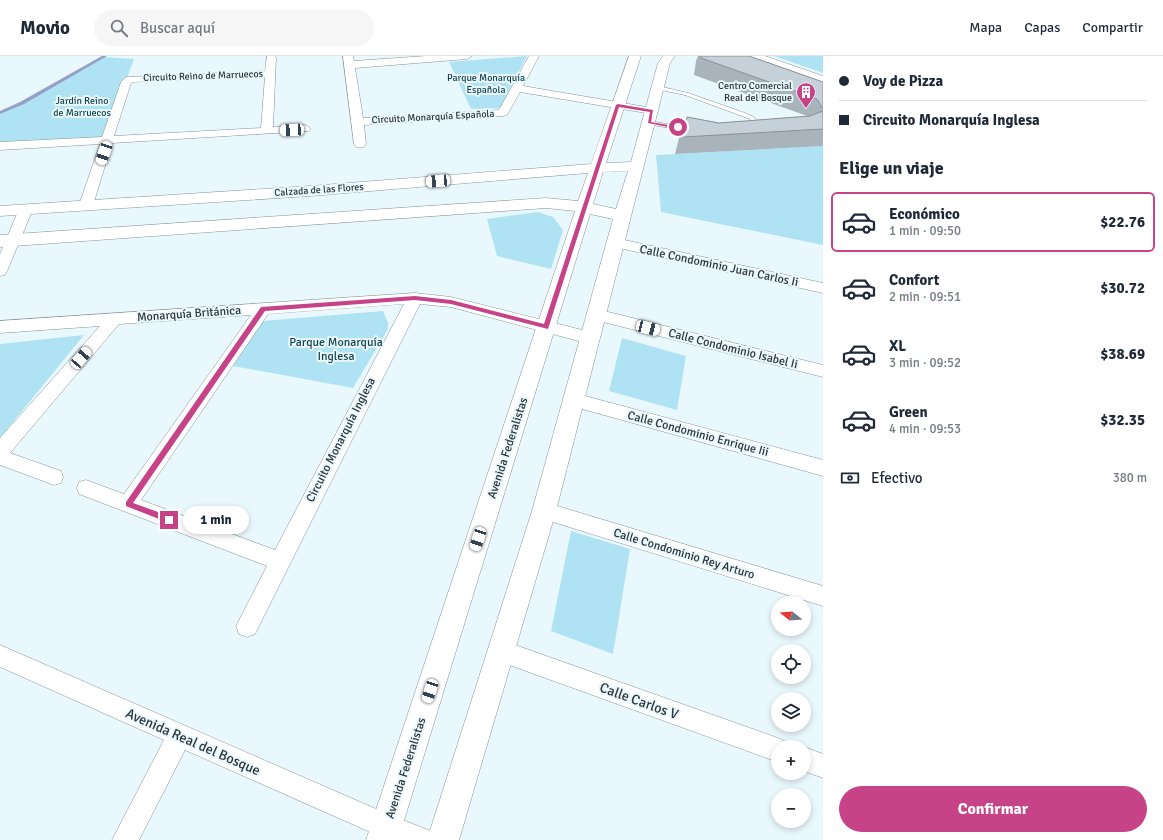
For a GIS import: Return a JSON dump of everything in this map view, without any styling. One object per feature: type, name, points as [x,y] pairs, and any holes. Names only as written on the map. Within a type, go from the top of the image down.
[{"type":"street","name":"Circuito Monarquía Española","points":[[360,144],[348,61],[466,56]]},
{"type":"street","name":"Circuito Monarquía Española","points":[[358,122],[503,113],[534,56]]},
{"type":"street","name":"Avenida Federalistas","points":[[384,834],[584,207],[635,56]]},
{"type":"street","points":[[443,840],[544,511],[622,216],[667,56]]},
{"type":"street","points":[[269,74],[271,58]]},
{"type":"street","points":[[751,61],[823,80]]},
{"type":"street","points":[[751,61],[800,86]]},
{"type":"street","name":"Circuito Reino de Marruecos","points":[[86,205],[126,82],[130,79],[269,74],[267,131]]},
{"type":"street","points":[[516,88],[618,105],[650,117]]},
{"type":"street","points":[[0,146],[304,129]]},
{"type":"street","name":"Calzada de las Flores","points":[[0,211],[310,191],[637,166]]},
{"type":"street","points":[[310,191],[310,218]]},
{"type":"street","points":[[7,240],[546,203],[584,207],[622,216]]},
{"type":"street","points":[[0,271],[7,240],[26,209]]},
{"type":"street","name":"Calle Condominio Juan Carlos Ii","points":[[615,244],[823,288]]},
{"type":"street","name":"Monarquía Británica","points":[[0,327],[415,298],[451,302],[590,338]]},
{"type":"street","name":"Circuito Monarquía Inglesa","points":[[247,626],[415,298]]},
{"type":"street","points":[[128,504],[263,309]]},
{"type":"street","name":"Calle Condominio Isabel Ii","points":[[596,315],[823,371]]},
{"type":"street","points":[[0,451],[115,319]]},
{"type":"street","name":"Calle Condominio Enrique Iii","points":[[574,400],[823,468]]},
{"type":"street","points":[[0,457],[54,477]]},
{"type":"street","points":[[86,488],[279,561]]},
{"type":"street","name":"Calle Condominio Rey Arturo","points":[[544,511],[823,596]]},
{"type":"street","name":"Calle Carlos V","points":[[501,651],[771,747]]},
{"type":"street","name":"Avenida Real del Bosque","points":[[0,656],[179,736],[384,834],[422,840]]},
{"type":"street","points":[[125,840],[179,736]]},
{"type":"street","points":[[811,762],[823,766]]},
{"type":"lane","points":[[658,88],[686,94],[752,118],[756,123],[755,127],[750,130],[743,130]]},
{"type":"lane","points":[[650,117],[699,130]]},
{"type":"green space","name":"Parque Monarquía Española","points":[[527,56],[500,108],[471,109],[449,62]]},
{"type":"green space","points":[[774,56],[823,56],[823,73]]},
{"type":"green space","name":"Jardín Reino de Marruecos","points":[[103,57],[134,59],[105,138],[0,145],[0,113],[22,103]]},
{"type":"green space","points":[[823,146],[823,245],[661,212],[656,155]]},
{"type":"green space","points":[[538,212],[553,217],[563,230],[551,269],[497,256],[487,219]]},
{"type":"green space","name":"Parque Monarquía Inglesa","points":[[383,311],[388,323],[388,329],[353,388],[233,366],[263,321]]},
{"type":"green space","points":[[84,335],[0,438],[0,344]]},
{"type":"green space","points":[[622,338],[686,356],[677,410],[609,391]]},
{"type":"green space","points":[[571,531],[630,549],[613,654],[551,631]]},
{"type":"building","points":[[701,56],[749,56],[823,82],[823,109],[817,99],[701,58]]},
{"type":"building","points":[[823,111],[823,129],[683,137],[687,117],[719,123],[810,116]]},
{"type":"waterway","points":[[0,113],[22,103],[105,56]]},
{"type":"place","name":"Centro Comercial Real del Bosque","points":[[806,109]]},
{"type":"route","points":[[169,520],[128,504],[263,309],[415,298],[451,302],[546,327],[618,105],[652,111],[649,122],[678,127]]}]
